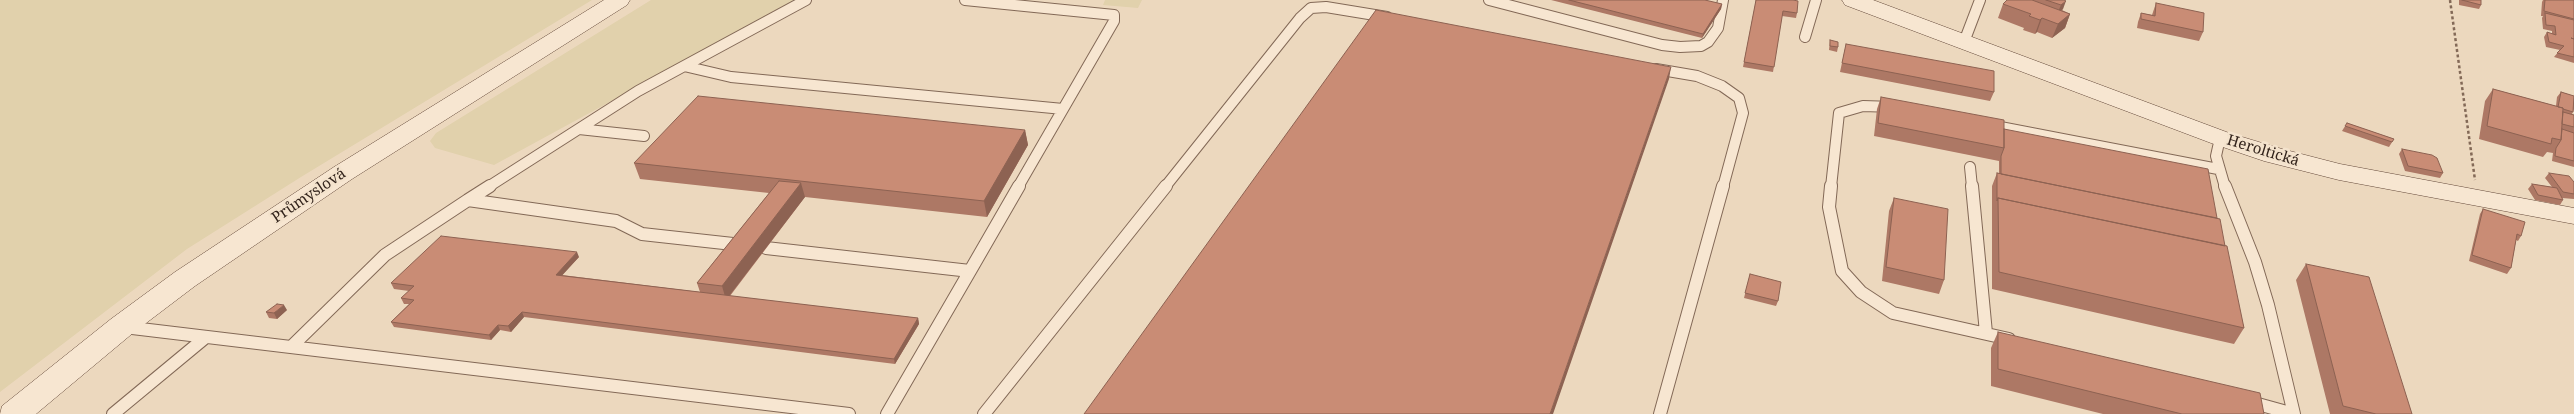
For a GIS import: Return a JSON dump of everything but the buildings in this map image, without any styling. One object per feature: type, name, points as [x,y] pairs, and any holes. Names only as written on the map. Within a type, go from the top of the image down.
[{"type":"main road","name":"Průmyslová","points":[[14,414],[122,326],[185,279],[343,173],[619,0]]},
{"type":"main road","name":"Heroltická","points":[[1853,0],[2220,138],[2273,155],[2339,172],[2574,216]]},
{"type":"lane","points":[[291,347],[385,255],[638,91],[806,0]]},
{"type":"lane","points":[[887,414],[1114,21],[1114,15],[1109,13],[965,0]]},
{"type":"lane","points":[[1489,0],[1662,45],[1680,47],[1701,46],[1708,42],[1718,28],[1722,0]]},
{"type":"lane","points":[[1804,37],[1816,0]]},
{"type":"lane","points":[[1964,42],[1980,0]]},
{"type":"lane","points":[[984,414],[1300,18],[1311,8],[1326,7],[1400,20]]},
{"type":"lane","points":[[684,66],[731,77],[1063,109]]},
{"type":"lane","points":[[1649,67],[1697,76],[1722,86],[1739,98],[1743,113],[1660,414]]},
{"type":"lane","points":[[1905,109],[1863,106],[1838,113],[1829,207],[1842,271],[1861,292],[1893,314],[2025,343]]},
{"type":"lane","points":[[1979,123],[2218,168]]},
{"type":"lane","points":[[579,129],[644,136]]},
{"type":"lane","points":[[2220,138],[2216,156],[2218,168],[2255,262],[2268,305],[2294,414],[2236,399]]},
{"type":"lane","points":[[1970,167],[1986,333]]},
{"type":"lane","points":[[468,200],[616,221],[642,234],[742,245]]},
{"type":"lane","points":[[766,248],[970,271]]},
{"type":"lane","points":[[122,326],[850,414]]},
{"type":"lane","points":[[113,414],[206,337]]},
{"type":"path","points":[[2450,0],[2478,198]]},
{"type":"shaded area","points":[[0,0],[592,0],[301,177],[187,249],[0,392]]},
{"type":"shaded area","points":[[651,0],[797,0],[494,165],[435,148],[430,141],[436,133]]},
{"type":"shaded area","points":[[1105,0],[1142,0],[1138,8],[1103,5]]}]
